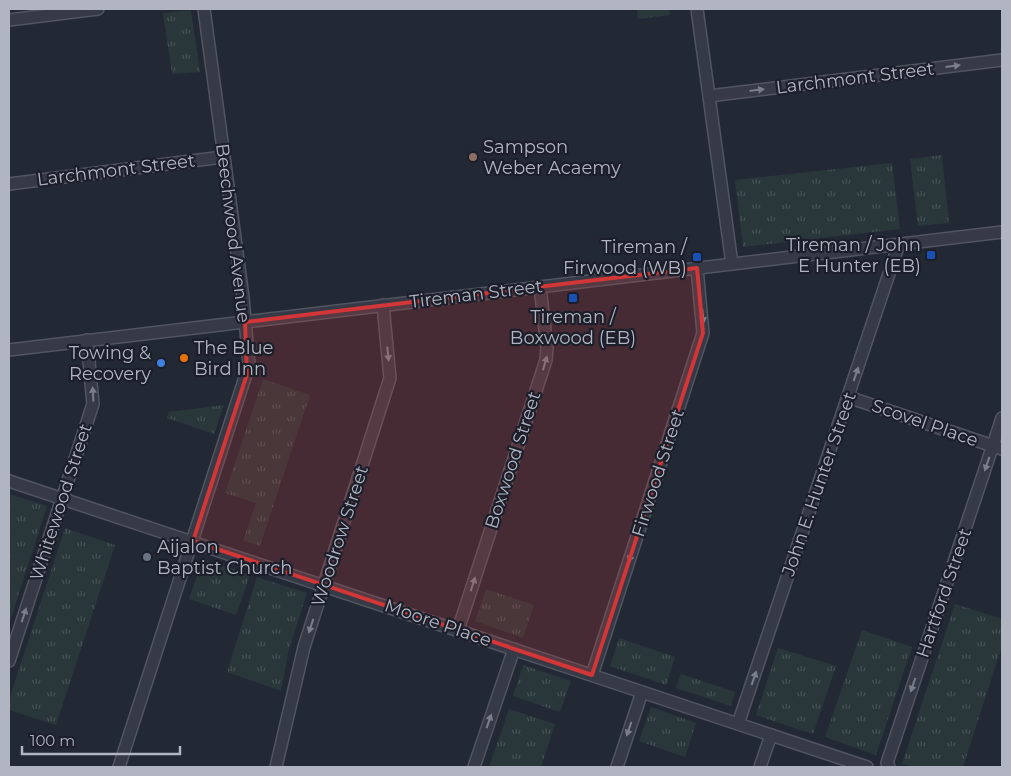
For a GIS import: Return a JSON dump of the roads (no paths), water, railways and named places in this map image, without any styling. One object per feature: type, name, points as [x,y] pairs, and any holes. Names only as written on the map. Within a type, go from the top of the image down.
[{"type":"street","points":[[9,20],[98,9]]},
{"type":"street","name":"Beechwood Avenue","points":[[119,767],[247,374],[249,360],[204,9]]},
{"type":"street","points":[[697,9],[732,264]]},
{"type":"street","name":"Larchmont Street","points":[[708,96],[1002,60]]},
{"type":"street","name":"Larchmont Street","points":[[9,184],[223,157]]},
{"type":"street","name":"Tireman Street","points":[[9,350],[1002,232]]},
{"type":"street","name":"John E. Hunter Street","points":[[738,724],[899,244]]},
{"type":"street","name":"Firwood Street","points":[[592,675],[703,333],[697,268]]},
{"type":"street","name":"Boxwood Street","points":[[458,630],[546,360],[547,348],[540,287]]},
{"type":"street","name":"Woodrow Street","points":[[276,767],[304,647],[390,378],[383,305]]},
{"type":"street","name":"Whitewood Street","points":[[9,662],[94,398],[87,340]]},
{"type":"street","name":"Scovel Place","points":[[848,397],[998,447]]},
{"type":"street","name":"Hartford Street","points":[[888,767],[887,763],[998,447],[1002,418]]},
{"type":"street","name":"Moore Place","points":[[9,481],[867,767]]},
{"type":"street","points":[[474,767],[514,649]]},
{"type":"street","points":[[617,767],[642,692]]},
{"type":"street","points":[[760,767],[771,735]]},
{"type":"place","name":"Sampson Weber Acaemy","points":[[473,157]]},
{"type":"place","name":"Tireman / John E Hunter (EB)","points":[[931,255]]},
{"type":"place","name":"Tireman / Firwood (WB)","points":[[697,257]]},
{"type":"place","name":"Tireman / Boxwood (EB)","points":[[573,298]]},
{"type":"place","name":"The Blue Bird Inn","points":[[184,358]]},
{"type":"place","name":"Towing & Recovery","points":[[161,363]]},
{"type":"place","name":"Aijalon Baptist Church","points":[[147,557]]}]
